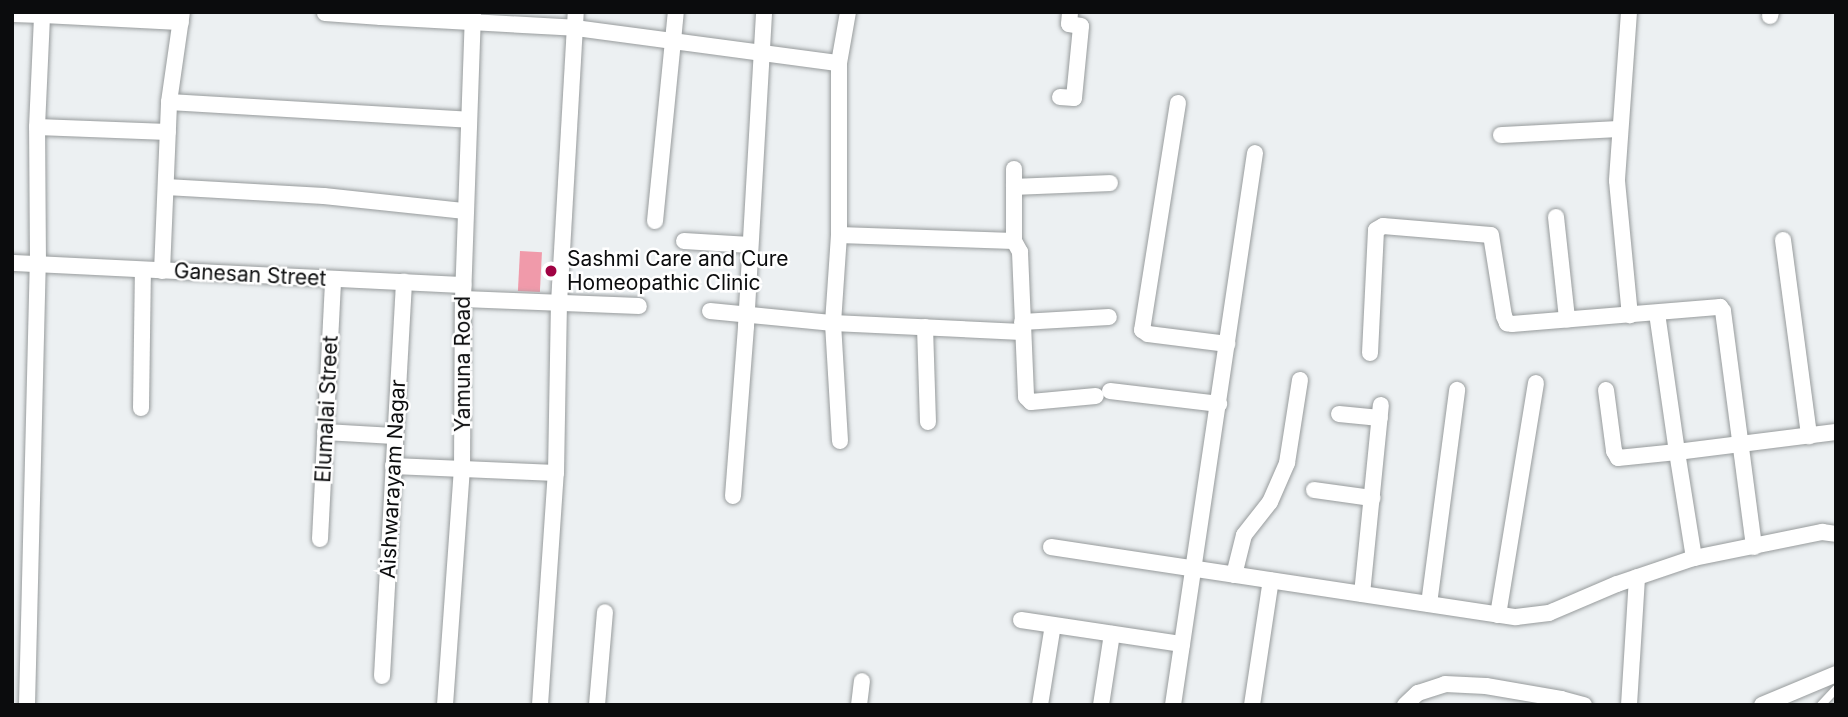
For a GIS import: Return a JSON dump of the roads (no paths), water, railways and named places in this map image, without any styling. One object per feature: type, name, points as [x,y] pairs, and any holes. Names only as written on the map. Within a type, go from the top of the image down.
[{"type":"street","points":[[655,221],[676,12]]},
{"type":"street","points":[[733,496],[747,314],[764,12]]},
{"type":"street","points":[[840,441],[833,323],[839,235],[839,63],[848,12]]},
{"type":"street","points":[[1060,97],[1074,98],[1081,26],[1069,24],[1070,12]]},
{"type":"street","points":[[1629,12],[1617,194],[1630,315]]},
{"type":"street","points":[[325,13],[576,20],[671,41],[839,63]]},
{"type":"street","points":[[12,14],[182,17],[169,102],[162,271]]},
{"type":"street","points":[[27,705],[19,680],[30,601],[38,263],[37,127],[42,15]]},
{"type":"street","name":"Yamuna Road","points":[[445,705],[463,470],[463,292],[472,17]]},
{"type":"street","points":[[540,705],[555,473],[559,303],[576,20]]},
{"type":"street","points":[[169,102],[468,120]]},
{"type":"street","points":[[1178,103],[1142,330],[1148,334],[1227,344]]},
{"type":"street","points":[[37,127],[168,132]]},
{"type":"street","points":[[1501,135],[1620,129]]},
{"type":"street","points":[[1173,705],[1255,153]]},
{"type":"street","points":[[1014,169],[1014,241],[1020,252],[1024,392],[1027,400],[1103,394],[1219,404]]},
{"type":"street","points":[[1014,187],[1110,183]]},
{"type":"street","points":[[166,187],[324,196],[466,211]]},
{"type":"street","points":[[1556,217],[1567,319]]},
{"type":"street","points":[[1370,353],[1376,230],[1383,226],[1491,235],[1507,323],[1657,313],[1714,306],[1723,311],[1754,547]]},
{"type":"street","points":[[839,235],[1014,241]]},
{"type":"street","points":[[1783,240],[1808,436]]},
{"type":"street","points":[[684,241],[750,245]]},
{"type":"street","name":"Ganesan Street","points":[[12,263],[404,282],[559,303],[639,306]]},
{"type":"street","points":[[141,408],[143,270]]},
{"type":"street","name":"Elumalai Street","points":[[320,539],[333,280]]},
{"type":"street","name":"Aishwarayam Nagar","points":[[382,676],[404,282]]},
{"type":"street","points":[[710,310],[833,323],[925,327],[1022,327],[1110,317]]},
{"type":"street","points":[[1657,313],[1694,558]]},
{"type":"street","points":[[925,327],[928,422]]},
{"type":"street","points":[[1234,575],[1244,535],[1269,502],[1287,463],[1300,380]]},
{"type":"street","points":[[1498,615],[1536,383]]},
{"type":"street","points":[[1429,604],[1457,390]]},
{"type":"street","points":[[1606,390],[1618,458],[1836,432]]},
{"type":"street","points":[[1339,414],[1381,411],[1362,594]]},
{"type":"street","points":[[325,432],[394,436]]},
{"type":"street","points":[[393,466],[555,473]]},
{"type":"street","points":[[1314,491],[1372,498]]},
{"type":"street","points":[[12,515],[30,516]]},
{"type":"street","points":[[1051,547],[1516,617],[1549,613],[1636,577],[1694,558],[1822,532],[1836,534]]},
{"type":"street","points":[[1629,705],[1636,577]]},
{"type":"street","points":[[1252,705],[1271,580]]},
{"type":"street","points":[[12,601],[30,601]]},
{"type":"street","points":[[597,705],[605,612]]},
{"type":"street","points":[[1021,620],[1182,644]]},
{"type":"street","points":[[1040,705],[1053,625]]},
{"type":"street","points":[[1101,705],[1112,634]]},
{"type":"street","points":[[1762,705],[1836,674]]},
{"type":"street","points":[[859,705],[862,681]]},
{"type":"street","points":[[1405,705],[1418,693],[1445,684],[1486,686],[1557,702],[1584,705]]},
{"type":"lane","points":[[1821,705],[1836,689]]},
{"type":"place","name":"Sashmi Care and Cure Homeopathic Clinic","points":[[551,271]]}]
